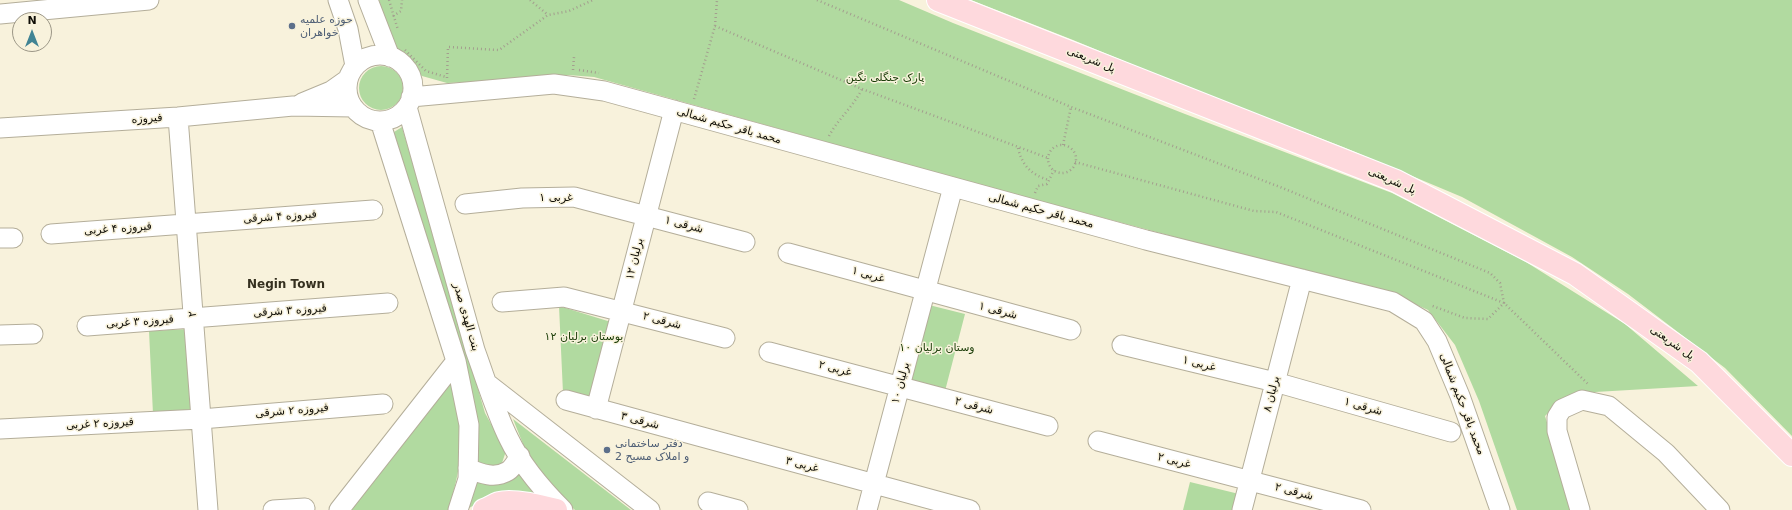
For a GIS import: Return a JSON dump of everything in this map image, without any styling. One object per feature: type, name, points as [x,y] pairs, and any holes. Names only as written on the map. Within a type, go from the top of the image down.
[{"type":"main road","name":"پل شریعتی","points":[[938,0],[1396,181],[1575,274],[1699,362],[1792,455]]},
{"type":"main road","points":[[484,510],[499,503],[506,502],[541,505],[556,510]]},
{"type":"street","points":[[0,14],[149,0]]},
{"type":"street","points":[[293,106],[331,91],[352,73],[371,57],[381,55],[390,57],[399,62],[406,69],[411,79],[409,102],[400,114],[390,119],[380,121],[360,115],[353,107],[348,98],[347,88],[352,73],[348,29],[338,0]]},
{"type":"street","points":[[368,0],[390,57]]},
{"type":"street","points":[[411,79],[451,86]]},
{"type":"street","name":"محمد باقر حکیم شمالی","points":[[409,102],[451,86],[554,84],[604,91],[1138,238],[1393,302],[1424,321],[1437,340],[1460,396],[1500,510]]},
{"type":"street","name":"بنت الهدی صدر","points":[[409,102],[475,350],[487,383],[509,440],[543,490],[563,510]]},
{"type":"street","points":[[293,106],[353,107]]},
{"type":"street","name":"فیروزه","points":[[0,128],[178,117],[293,106]]},
{"type":"street","name":"برلیان ۱۲","points":[[596,409],[674,110]]},
{"type":"street","name":"۲","points":[[178,117],[208,510]]},
{"type":"street","name":"بنت الهدی صدر","points":[[380,121],[456,361],[469,425],[468,479],[458,510]]},
{"type":"street","name":"برلیان ۱۰","points":[[868,510],[925,291],[954,187]]},
{"type":"street","name":"۱ غربی","points":[[465,204],[522,198],[574,197],[646,215]]},
{"type":"street","name":"فیروزه ۴ شرقی","points":[[186,224],[373,210]]},
{"type":"street","name":"۱ شرقی","points":[[646,215],[745,242]]},
{"type":"street","name":"فیروزه ۴ غربی","points":[[51,234],[186,224]]},
{"type":"street","name":"۱ غربی","points":[[788,253],[925,291]]},
{"type":"street","name":"برلیان ۸","points":[[1242,510],[1302,279]]},
{"type":"street","name":"۱ شرقی","points":[[925,291],[1071,330]]},
{"type":"street","points":[[502,302],[564,296],[622,310]]},
{"type":"street","name":"فیروزه ۳ شرقی","points":[[193,318],[388,303]]},
{"type":"street","name":"۲ شرقی","points":[[622,310],[725,338]]},
{"type":"street","name":"فیروزه ۳ غربی","points":[[87,326],[193,318]]},
{"type":"street","points":[[0,335],[33,334]]},
{"type":"street","name":"۱ غربی","points":[[1122,345],[1275,382]]},
{"type":"street","name":"۲ غربی","points":[[769,352],[900,387]]},
{"type":"street","points":[[340,510],[456,361]]},
{"type":"street","name":"۱ شرقی","points":[[1275,382],[1451,432]]},
{"type":"street","points":[[487,383],[650,510]]},
{"type":"street","name":"۲ شرقی","points":[[900,387],[1048,426]]},
{"type":"street","points":[[566,400],[596,409]]},
{"type":"street","points":[[1580,510],[1557,431],[1557,416],[1562,410],[1582,400],[1608,406],[1666,453],[1720,510]]},
{"type":"street","name":"فیروزه ۲ شرقی","points":[[201,419],[383,404]]},
{"type":"street","name":"۳ شرقی","points":[[596,409],[730,445]]},
{"type":"street","name":"فیروزه ۲ غربی","points":[[0,429],[201,419]]},
{"type":"street","name":"۲ غربی","points":[[1098,441],[1250,480]]},
{"type":"street","name":"۳ غربی","points":[[730,445],[874,484]]},
{"type":"street","points":[[468,468],[482,475],[496,475],[509,471],[520,456]]},
{"type":"street","name":"۲ شرقی","points":[[1250,480],[1361,510]]},
{"type":"street","points":[[874,484],[970,510]]},
{"type":"street","points":[[708,502],[738,510]]},
{"type":"street","points":[[273,510],[305,508]]},
{"type":"path","points":[[393,16],[400,12],[402,0]]},
{"type":"path","points":[[530,0],[548,15]]},
{"type":"path","points":[[583,5],[584,0]]},
{"type":"path","points":[[451,86],[448,47],[499,50],[548,15],[569,11],[593,0]]},
{"type":"path","points":[[694,99],[715,26],[717,0]]},
{"type":"path","points":[[817,0],[1071,107],[1280,187],[1490,273],[1500,283],[1504,303]]},
{"type":"path","points":[[715,26],[862,89],[1048,158]]},
{"type":"path","points":[[573,70],[574,57]]},
{"type":"path","points":[[829,136],[837,121],[855,103],[862,89]]},
{"type":"path","points":[[1063,145],[1071,107]]},
{"type":"path","points":[[1063,145],[1071,149],[1075,162],[1067,172],[1058,172],[1048,163],[1048,158],[1054,147],[1063,145]]},
{"type":"path","points":[[1018,147],[1021,160],[1030,172],[1049,180]]},
{"type":"path","points":[[1075,162],[1254,211],[1276,212],[1504,303],[1590,386]]},
{"type":"path","points":[[1034,193],[1038,186],[1047,184],[1054,170]]},
{"type":"green space","name":"پارک جنگلی نگین","points":[[379,0],[899,0],[953,23],[1185,114],[1392,193],[1526,262],[1625,324],[1698,386],[1578,393],[1559,402],[1545,416],[1575,510],[1517,510],[1479,401],[1455,345],[1428,310],[1390,293],[969,182],[594,77],[568,75],[523,80],[447,83],[422,76],[396,56]]},
{"type":"green space","points":[[971,0],[1792,0],[1792,436],[1725,368],[1628,294],[1572,257],[1462,197],[1343,147],[1199,92]]},
{"type":"green space","points":[[381,66],[393,70],[399,76],[403,88],[399,100],[393,106],[381,110],[369,106],[363,100],[359,88],[363,76],[369,70]]},
{"type":"green space","points":[[402,127],[485,413],[506,451],[502,463],[493,469],[478,462],[461,353],[394,132]]},
{"type":"green space","name":"وستان برلیان ۱۰","points":[[929,305],[965,314],[945,391],[910,382]]},
{"type":"green space","name":"بوستان برلیان ۱۲","points":[[559,306],[611,322],[590,402],[563,393]]},
{"type":"green space","points":[[189,329],[194,412],[153,414],[149,331]]},
{"type":"green space","points":[[451,383],[458,407],[461,433],[461,455],[449,510],[350,510]]},
{"type":"green space","points":[[513,419],[631,510],[575,510],[550,486],[529,459]]},
{"type":"green space","points":[[518,468],[543,498],[484,499],[466,510],[475,479]]},
{"type":"green space","points":[[1190,482],[1239,494],[1235,510],[1183,510]]},
{"type":"place","name":"حوزه علمیه خواهران","points":[[292,26]]},
{"type":"place","name":"دفتر ساختمانی و املاک مسیح 2","points":[[607,450]]},
{"type":"district","name":"Negin Town","points":[[286,285]]}]
